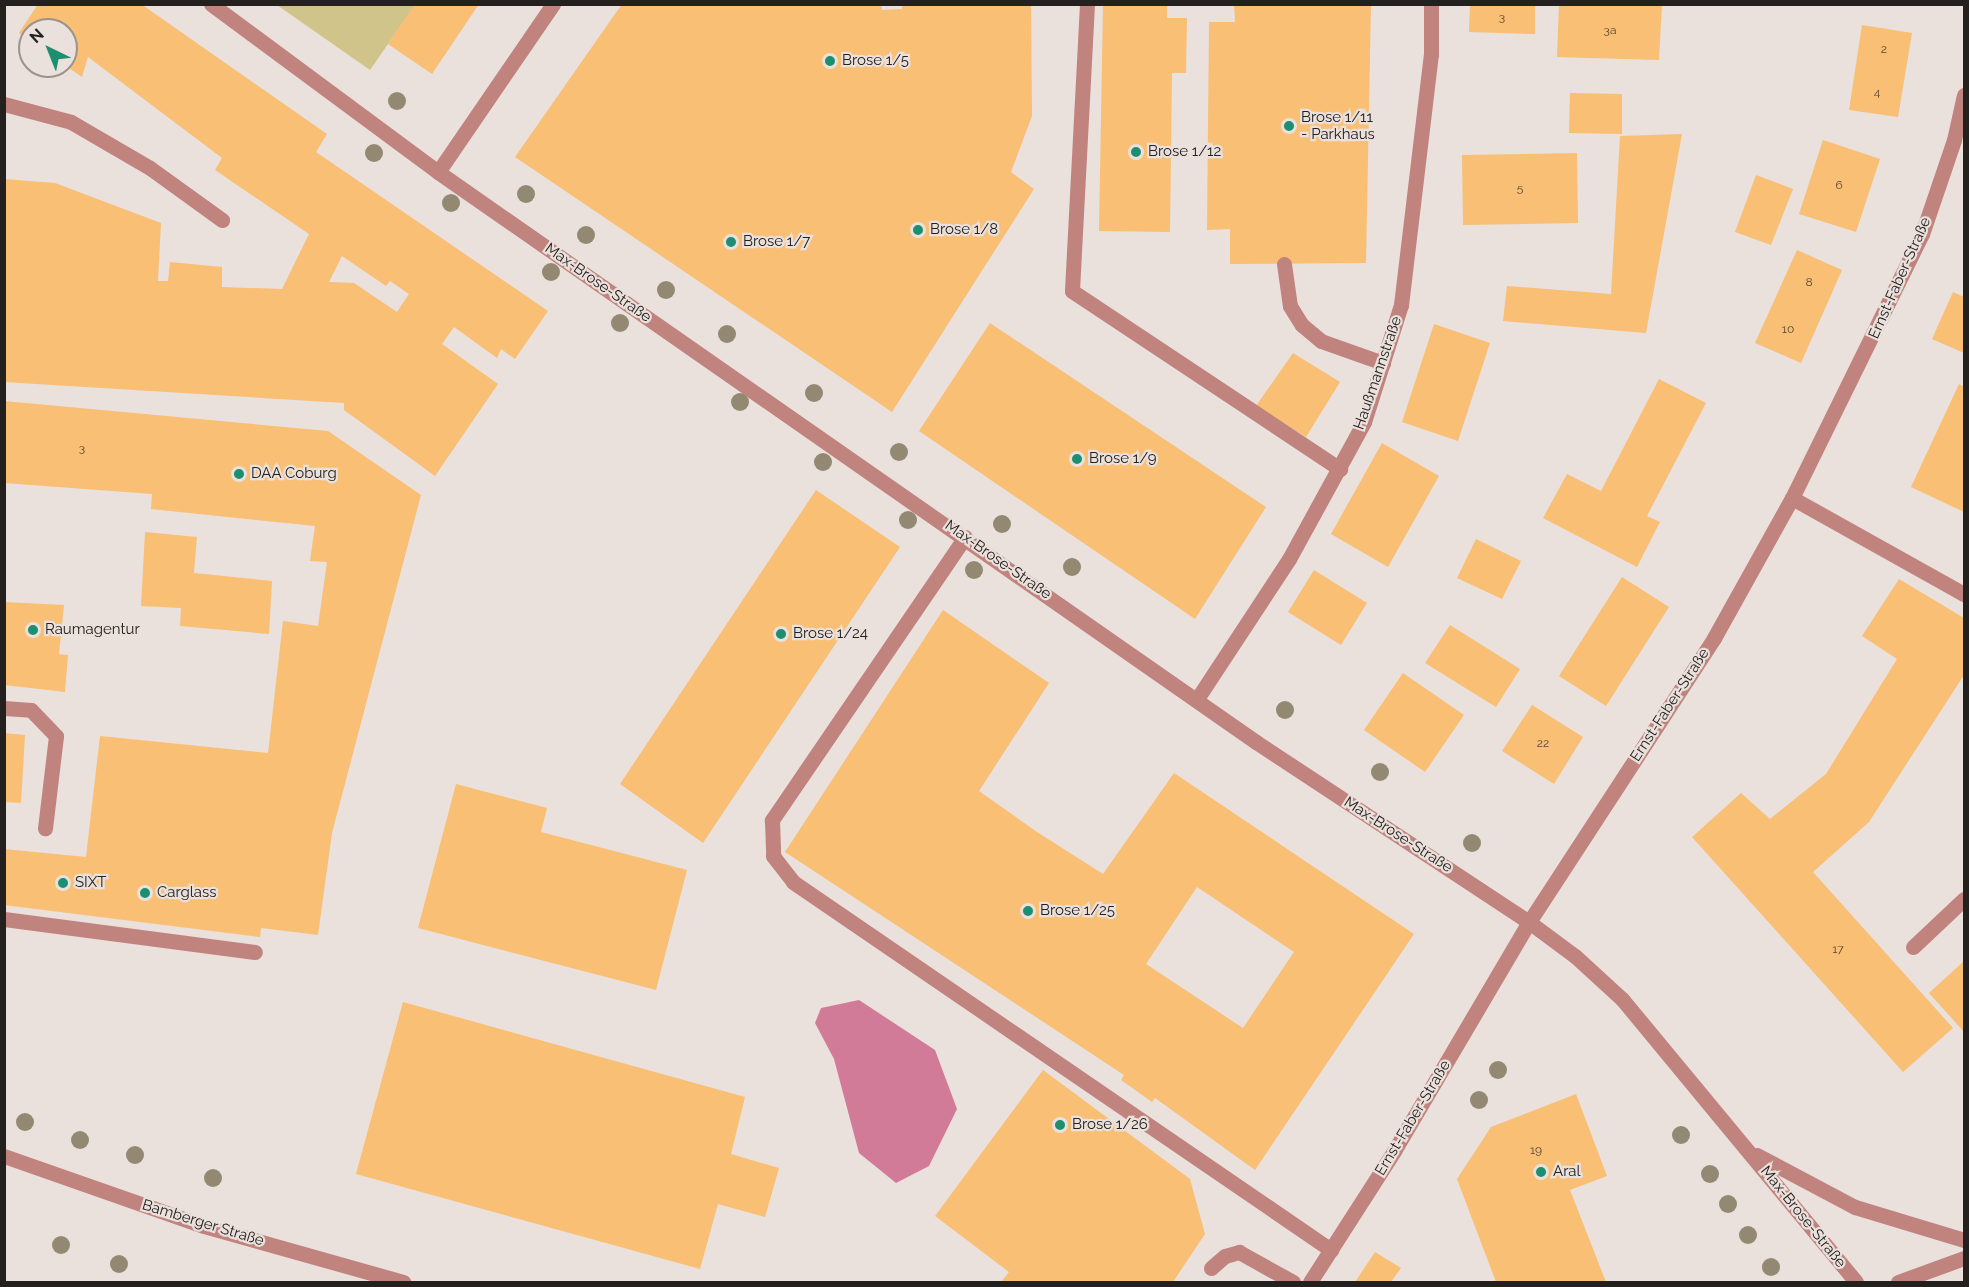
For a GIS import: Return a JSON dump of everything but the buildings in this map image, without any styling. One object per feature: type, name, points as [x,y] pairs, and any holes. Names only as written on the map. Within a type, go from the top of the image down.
[{"type":"street","name":"Max-Brose-Straße","points":[[211,4],[438,172],[1197,699],[1529,922],[1622,999],[1856,1282]]},
{"type":"street","points":[[438,172],[552,4]]},
{"type":"street","points":[[1087,4],[1072,291],[1340,469]]},
{"type":"street","name":"Haußmannstraße","points":[[1197,699],[1289,559],[1364,422],[1401,305],[1412,230],[1431,55],[1431,4]]},
{"type":"street","name":"Ernst-Faber-Straße","points":[[1310,1282],[1394,1151],[1529,922],[1714,638],[1792,498],[1922,234],[1954,140],[1965,95]]},
{"type":"street","points":[[4,104],[71,122],[150,168],[222,220]]},
{"type":"street","points":[[1284,264],[1290,306],[1302,325],[1321,341],[1383,363]]},
{"type":"street","points":[[1792,498],[1965,594]]},
{"type":"street","points":[[965,537],[772,820],[773,856],[793,882],[1331,1250]]},
{"type":"street","points":[[4,708],[31,710],[56,736],[45,828]]},
{"type":"street","points":[[1913,946],[1965,899]]},
{"type":"street","points":[[4,919],[255,952]]},
{"type":"street","name":"Max-Brose-Straße","points":[[1750,1152],[1855,1207],[1965,1240]]},
{"type":"street","name":"Bamberger Straße","points":[[4,1156],[204,1226],[403,1282]]},
{"type":"street","points":[[1211,1268],[1225,1256],[1239,1252],[1293,1282]]},
{"type":"street","points":[[1898,1282],[1965,1258]]},
{"type":"shaded area","points":[[414,4],[415,5],[370,70],[277,5]]},
{"type":"shaded area","points":[[859,1000],[935,1050],[957,1109],[929,1166],[896,1183],[859,1153],[834,1059],[815,1023],[821,1008]]},
{"type":"place","name":"Brose 1/5","points":[[830,61]]},
{"type":"place","name":"Brose 1/11 - Parkhaus","points":[[1289,126]]},
{"type":"place","name":"Brose 1/12","points":[[1136,152]]},
{"type":"place","name":"Brose 1/8","points":[[918,230]]},
{"type":"place","name":"Brose 1/7","points":[[731,242]]},
{"type":"place","name":"Brose 1/9","points":[[1077,459]]},
{"type":"place","name":"DAA Coburg","points":[[239,474]]},
{"type":"place","name":"Raumagentur","points":[[33,630]]},
{"type":"place","name":"Brose 1/24","points":[[781,634]]},
{"type":"place","name":"SIXT","points":[[63,883]]},
{"type":"place","name":"Carglass","points":[[145,893]]},
{"type":"place","name":"Brose 1/25","points":[[1028,911]]},
{"type":"place","name":"Brose 1/26","points":[[1060,1125]]},
{"type":"place","name":"Aral","points":[[1541,1172]]}]
